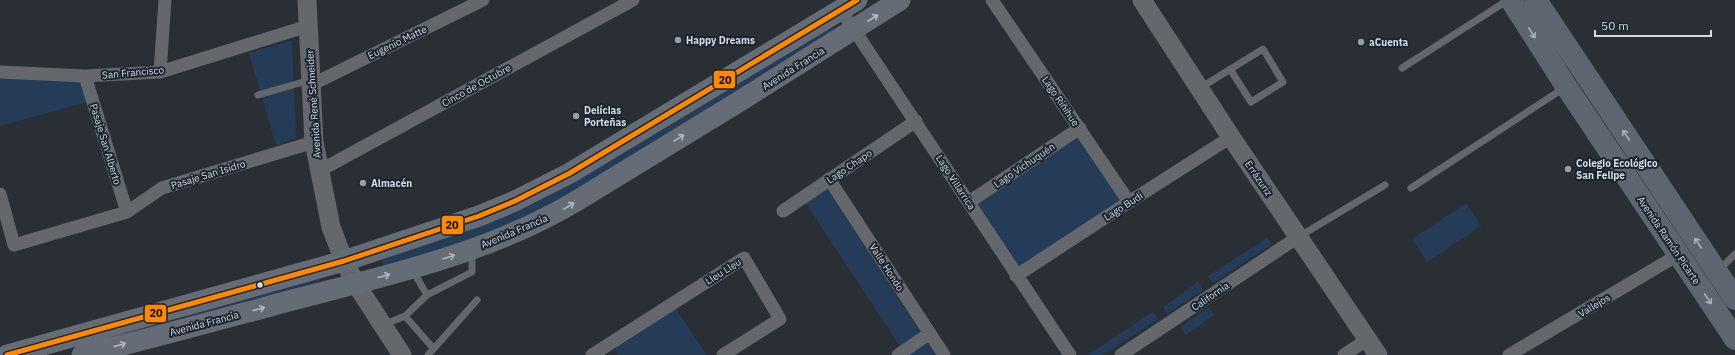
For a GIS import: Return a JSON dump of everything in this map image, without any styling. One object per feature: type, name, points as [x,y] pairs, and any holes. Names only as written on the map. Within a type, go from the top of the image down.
[{"type":"highway","name":"Avenida Ramón Picarte","points":[[1510,0],[1735,339]]},
{"type":"highway","points":[[1536,0],[1735,299]]},
{"type":"main road","name":"Avenida Francia","points":[[91,354],[412,268],[472,249],[558,213],[900,0]]},
{"type":"main road","points":[[7,355],[40,351],[161,311],[344,261],[479,216],[543,188],[576,170],[849,5]]},
{"type":"main road","points":[[161,311],[166,333]]},
{"type":"street","points":[[160,72],[165,0]]},
{"type":"street","name":"Avenida René Schneider","points":[[307,0],[314,142],[331,227],[344,261],[356,284],[402,355]]},
{"type":"street","name":"Eugenio Matte","points":[[311,82],[483,0]]},
{"type":"street","name":"Cinco de Octubre","points":[[319,171],[633,0]]},
{"type":"street","name":"Lago Riñihue","points":[[992,0],[1129,202]]},
{"type":"street","name":"Errázuriz","points":[[1142,0],[1231,137],[1378,355]]},
{"type":"street","name":"Lago Villarrica","points":[[849,5],[854,30],[916,121],[1016,276],[1070,355]]},
{"type":"street","name":"San Francisco","points":[[0,72],[85,76],[160,72],[308,26]]},
{"type":"street","name":"Pasaje San Alberto","points":[[85,76],[127,212]]},
{"type":"street","name":"Lago Chapo","points":[[783,211],[916,121]]},
{"type":"street","name":"Lago Vichuquén","points":[[969,202],[1080,128]]},
{"type":"street","name":"Lago Budi","points":[[1016,276],[1231,137]]},
{"type":"street","name":"Pasaje San Isidro","points":[[0,194],[14,245],[127,212],[162,188],[314,142]]},
{"type":"street","name":"Valle Hondo","points":[[829,179],[944,355]]},
{"type":"street","name":"California","points":[[1121,355],[1298,237]]},
{"type":"street","name":"Vallejos","points":[[1510,355],[1678,255]]},
{"type":"street","name":"Lleu Lleu","points":[[592,355],[608,351],[744,258],[780,319],[723,355]]},
{"type":"street","points":[[898,355],[930,333]]},
{"type":"street","points":[[1344,355],[1368,339]]},
{"type":"lane","points":[[1402,68],[1510,0]]},
{"type":"lane","points":[[1199,88],[1230,69],[1263,49],[1283,82],[1251,102],[1230,69]]},
{"type":"lane","points":[[258,95],[311,82]]},
{"type":"lane","points":[[1411,188],[1566,86]]},
{"type":"lane","points":[[1298,237],[1385,185]]},
{"type":"lane","points":[[383,325],[405,316],[427,295],[472,272],[472,249]]},
{"type":"lane","points":[[1717,272],[1735,254]]},
{"type":"lane","points":[[412,268],[427,295]]},
{"type":"lane","points":[[428,355],[477,300]]},
{"type":"lane","points":[[405,316],[433,348]]},
{"type":"shaded area","points":[[831,25],[834,28],[832,33],[684,127],[519,222],[393,266],[385,266],[380,259],[517,212],[554,193]]},
{"type":"shaded area","points":[[292,40],[296,138],[276,145],[249,53]]},
{"type":"shaded area","points":[[0,74],[80,79],[87,102],[0,126]]},
{"type":"shaded area","points":[[1081,135],[1123,201],[1018,269],[976,204]]},
{"type":"shaded area","points":[[828,189],[935,355],[906,355],[805,202]]},
{"type":"shaded area","points":[[1466,203],[1481,226],[1427,262],[1412,239]]},
{"type":"shaded area","points":[[1268,237],[1272,244],[1213,283],[1208,276]]},
{"type":"shaded area","points":[[317,274],[320,281],[186,318],[185,310]]},
{"type":"shaded area","points":[[1198,282],[1203,290],[1167,314],[1163,307]]},
{"type":"shaded area","points":[[675,307],[707,355],[618,355],[612,347]]},
{"type":"shaded area","points":[[1209,307],[1214,315],[1186,335],[1180,327]]},
{"type":"shaded area","points":[[1153,312],[1158,319],[1103,355],[1088,355]]},
{"type":"transit line","name":"20","points":[[7,355],[344,261],[479,216],[515,201],[570,173],[857,0]]},
{"type":"place","name":"Happy Dreams","points":[[678,40]]},
{"type":"place","name":"aCuenta","points":[[1361,42]]},
{"type":"place","name":"Delícias Porteñas","points":[[576,116]]},
{"type":"place","name":"Colegio Ecológico San Felipe","points":[[1568,169]]},
{"type":"place","name":"Almacén","points":[[363,183]]}]
